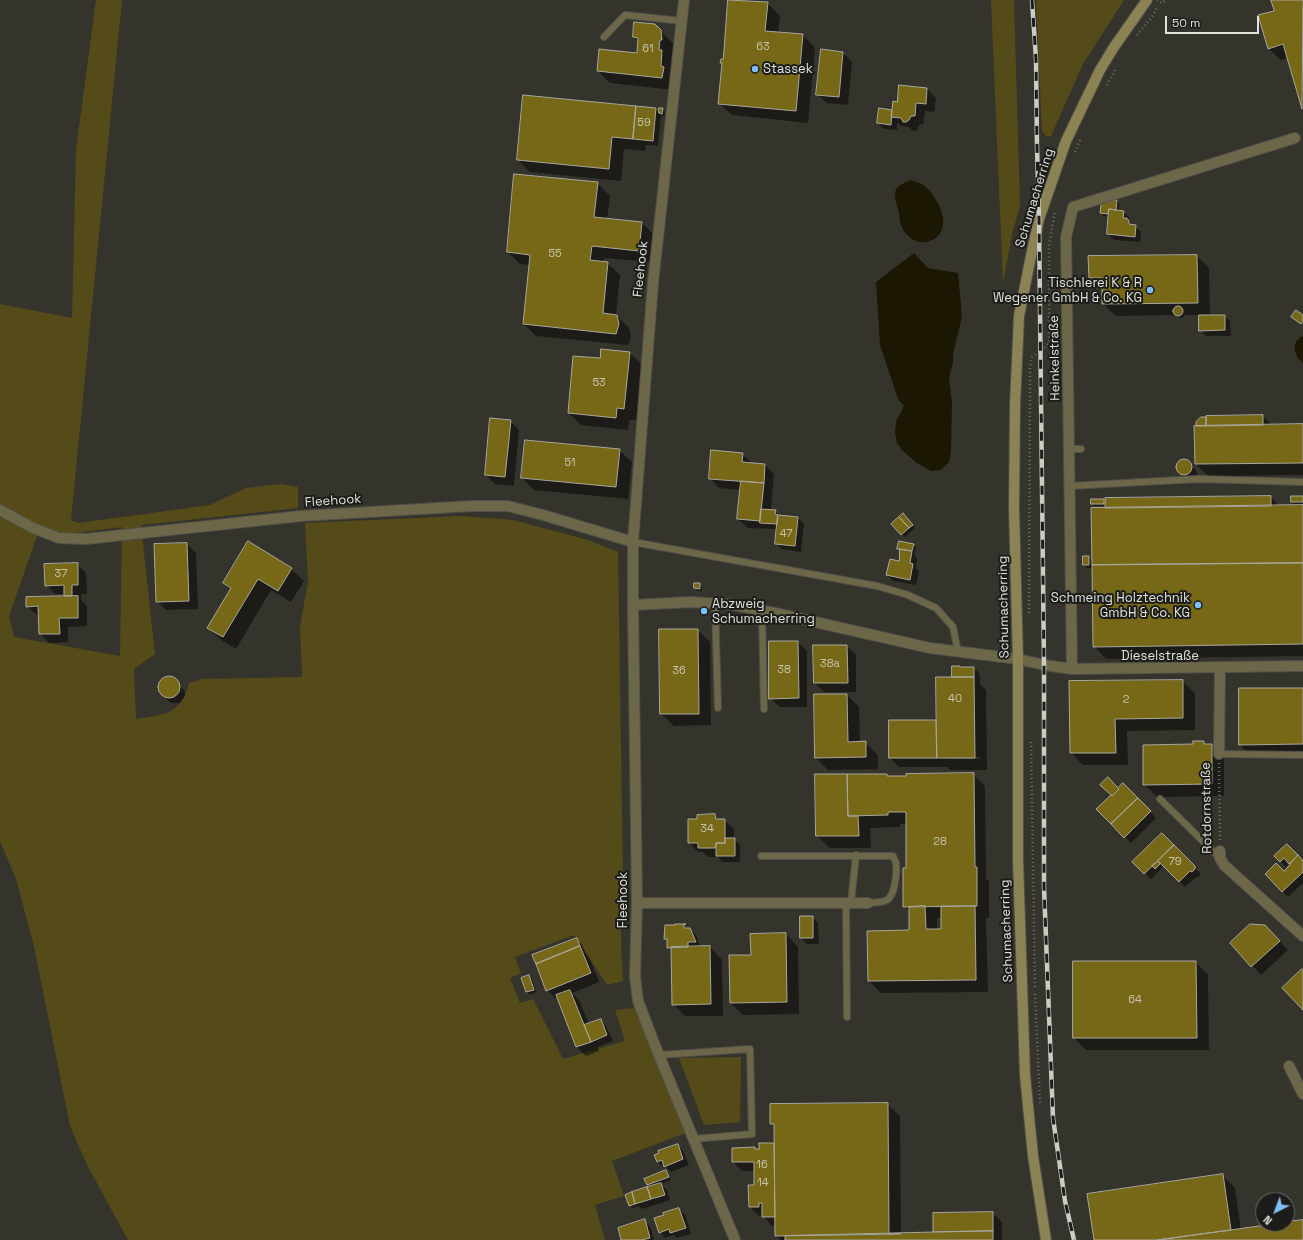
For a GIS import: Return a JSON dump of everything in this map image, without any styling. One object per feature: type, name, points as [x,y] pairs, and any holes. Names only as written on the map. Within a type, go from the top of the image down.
[{"type":"main road","name":"Schumacherring","points":[[1046,1240],[1033,1156],[1025,1075],[1018,861],[1018,659],[1014,509],[1015,405],[1019,316],[1039,218],[1066,141],[1079,111],[1114,47],[1147,0]]},
{"type":"street","name":"Fleehook","points":[[684,0],[653,283],[634,542],[633,605],[637,903],[635,976],[638,1001],[735,1240]]},
{"type":"street","name":"Heinkelstraße","points":[[1072,669],[1066,237],[1073,207],[1295,138]]},
{"type":"street","name":"Fleehook","points":[[0,510],[33,528],[59,538],[86,539],[301,516],[472,506],[508,506],[543,514],[634,542]]},
{"type":"street","name":"Dieselstraße","points":[[633,605],[690,602],[735,605],[930,648],[1018,659],[1072,669],[1303,666]]},
{"type":"street","name":"Rotdornstraße","points":[[1219,754],[1220,668]]},
{"type":"street","name":"Rotdornstraße","points":[[1220,855],[1224,865],[1303,936]]},
{"type":"street","points":[[637,903],[868,903]]},
{"type":"street","points":[[1289,1066],[1303,1094]]},
{"type":"lane","points":[[604,37],[625,15],[682,21]]},
{"type":"lane","points":[[1069,449],[1081,449]]},
{"type":"lane","points":[[1069,486],[1198,479],[1303,482]]},
{"type":"lane","points":[[634,542],[877,586],[908,595],[936,608],[953,627],[958,652]]},
{"type":"lane","points":[[715,603],[718,708]]},
{"type":"lane","points":[[762,610],[764,709]]},
{"type":"lane","points":[[1219,754],[1303,755]]},
{"type":"lane","points":[[1160,800],[1220,855]]},
{"type":"lane","points":[[847,1017],[849,903],[856,855]]},
{"type":"lane","points":[[761,856],[892,856],[896,863],[895,885],[891,895],[886,900],[868,903]]},
{"type":"lane","points":[[659,1055],[750,1049],[752,1134],[693,1139]]},
{"type":"path","points":[[1157,0],[1162,3],[1166,0]]},
{"type":"path","points":[[1030,740],[1035,991],[1040,1110]]},
{"type":"path","name":"Rotdornstraße","points":[[1219,754],[1220,855]]},
{"type":"shaded area","points":[[96,0],[122,0],[71,520],[79,523],[210,505],[246,488],[280,484],[298,487],[298,508],[141,525],[155,654],[134,669],[136,719],[155,716],[170,711],[181,701],[186,693],[189,683],[203,679],[302,677],[300,626],[308,582],[305,523],[461,516],[513,520],[588,540],[618,552],[623,875],[621,943],[623,981],[607,985],[574,935],[515,957],[521,973],[510,978],[520,1003],[533,999],[563,1059],[625,1041],[615,1010],[635,1008],[688,1132],[612,1161],[624,1196],[595,1205],[605,1240],[128,1240],[87,1165],[70,1126],[33,942],[16,879],[0,841],[0,513],[37,536],[9,616],[14,637],[120,656],[122,527],[67,534],[38,526],[0,505],[0,304],[72,318],[76,150]]},
{"type":"shaded area","points":[[991,0],[1014,0],[1020,206],[1012,234],[1003,283]]},
{"type":"shaded area","points":[[1036,0],[1124,0],[1083,64],[1051,136],[1046,136],[1042,131]]},
{"type":"shaded area","points":[[911,180],[920,183],[930,191],[938,203],[943,218],[943,225],[937,237],[926,242],[920,242],[910,237],[902,228],[900,222],[895,192],[901,184]]},
{"type":"shaded area","points":[[914,253],[928,268],[958,273],[962,317],[949,377],[952,403],[951,452],[949,462],[941,470],[931,471],[917,463],[902,450],[897,443],[895,432],[896,421],[904,406],[898,399],[880,345],[876,282]]},
{"type":"shaded area","points":[[1303,336],[1303,363],[1297,357],[1295,345],[1296,342]]},
{"type":"shaded area","points":[[741,1057],[740,1122],[704,1125],[679,1058]]},
{"type":"building","points":[[728,0],[768,2],[765,31],[803,34],[796,111],[718,104],[722,63],[720,63],[721,59],[723,59]]},
{"type":"building","points":[[1271,0],[1303,0],[1302,109],[1283,44],[1268,49],[1258,15],[1274,11]]},
{"type":"building","points":[[634,22],[655,24],[661,30],[662,40],[660,40],[659,50],[662,50],[661,66],[664,67],[662,78],[597,71],[599,49],[637,53],[638,38],[633,37]]},
{"type":"building","points":[[821,49],[843,52],[839,97],[816,95]]},
{"type":"building","points":[[899,85],[927,88],[926,104],[916,103],[915,116],[911,116],[906,122],[903,122],[901,118],[891,117],[893,101],[897,102]]},
{"type":"building","points":[[523,95],[636,106],[633,139],[612,137],[609,169],[517,160]]},
{"type":"building","points":[[636,106],[656,108],[653,141],[633,139]]},
{"type":"building","points":[[659,108],[663,108],[662,114],[659,113]]},
{"type":"building","points":[[879,108],[892,110],[891,125],[877,123]]},
{"type":"building","points":[[514,174],[598,182],[594,217],[642,222],[639,251],[592,246],[590,260],[608,262],[603,313],[617,315],[619,324],[616,334],[523,324],[530,255],[507,252]]},
{"type":"building","points":[[1117,200],[1116,210],[1109,209],[1108,214],[1100,213],[1101,204]]},
{"type":"building","points":[[1109,209],[1124,211],[1123,218],[1127,218],[1129,224],[1136,225],[1135,237],[1107,234]]},
{"type":"building","name":"Tischlerei K & R Wegener GmbH & Co. KG","points":[[1197,255],[1198,303],[1102,304],[1102,278],[1089,278],[1088,256]]},
{"type":"building","points":[[1176,306],[1180,306],[1183,311],[1180,316],[1176,316],[1173,313],[1173,309]]},
{"type":"building","points":[[1296,310],[1303,315],[1303,321],[1301,324],[1291,317]]},
{"type":"building","points":[[1199,315],[1225,315],[1225,330],[1199,331]]},
{"type":"building","points":[[601,349],[630,352],[624,409],[617,408],[616,418],[568,413],[573,356],[600,358]]},
{"type":"building","points":[[1263,415],[1263,425],[1206,426],[1206,416]]},
{"type":"building","points":[[1201,417],[1206,417],[1206,426],[1196,426],[1196,422]]},
{"type":"building","points":[[490,418],[511,420],[505,477],[485,475]]},
{"type":"building","points":[[1303,424],[1303,463],[1195,464],[1194,426]]},
{"type":"building","points":[[525,440],[620,449],[616,487],[521,478]]},
{"type":"building","points":[[711,450],[743,453],[742,462],[765,464],[764,483],[709,479]]},
{"type":"building","points":[[1184,459],[1190,461],[1192,467],[1190,473],[1184,475],[1178,473],[1176,467],[1178,461]]},
{"type":"building","points":[[741,481],[764,483],[760,521],[737,519]]},
{"type":"building","points":[[1271,496],[1271,506],[1105,508],[1105,498]]},
{"type":"building","points":[[1291,496],[1303,496],[1303,502],[1291,502]]},
{"type":"building","points":[[1091,499],[1104,499],[1104,504],[1091,504]]},
{"type":"building","points":[[1303,505],[1303,563],[1092,565],[1091,508]]},
{"type":"building","points":[[761,509],[776,510],[775,514],[778,515],[777,524],[760,523]]},
{"type":"building","points":[[903,513],[913,525],[909,528],[899,517]]},
{"type":"building","points":[[778,515],[798,517],[795,546],[775,544]]},
{"type":"building","points":[[899,517],[909,528],[901,535],[891,524]]},
{"type":"building","points":[[248,541],[292,568],[278,591],[258,579],[223,637],[207,628],[231,588],[223,583]]},
{"type":"building","points":[[899,541],[914,544],[912,551],[897,549]]},
{"type":"building","points":[[187,543],[189,601],[156,602],[154,544]]},
{"type":"building","points":[[900,549],[912,551],[910,563],[913,564],[910,580],[886,575],[890,559],[899,561]]},
{"type":"building","points":[[1083,556],[1089,556],[1089,565],[1083,565]]},
{"type":"building","points":[[78,563],[78,585],[72,585],[72,596],[64,596],[64,585],[45,586],[44,564]]},
{"type":"building","name":"Schmeing Holztechnik GmbH & Co. KG","points":[[1303,563],[1303,644],[1093,647],[1092,565]]},
{"type":"building","points":[[694,583],[700,583],[700,589],[694,588]]},
{"type":"building","points":[[78,596],[78,618],[59,618],[60,634],[39,634],[38,606],[26,607],[26,597]]},
{"type":"building","points":[[659,629],[698,629],[699,714],[660,714]]},
{"type":"building","points":[[769,641],[798,641],[799,698],[769,699]]},
{"type":"building","points":[[813,645],[847,645],[848,683],[814,683]]},
{"type":"building","points":[[952,666],[974,667],[974,677],[952,677]]},
{"type":"building","points":[[169,676],[177,679],[180,687],[177,695],[169,698],[161,695],[158,687],[161,679]]},
{"type":"building","points":[[936,677],[974,677],[975,758],[937,758]]},
{"type":"building","points":[[1183,680],[1183,718],[1115,719],[1116,753],[1070,753],[1069,681]]},
{"type":"building","points":[[1239,688],[1303,688],[1303,744],[1239,745]]},
{"type":"building","points":[[814,694],[847,694],[848,742],[866,741],[866,757],[815,758]]},
{"type":"building","points":[[889,720],[936,720],[937,758],[889,758]]},
{"type":"building","points":[[1193,741],[1204,741],[1204,744],[1212,744],[1212,784],[1143,785],[1143,745],[1193,744]]},
{"type":"building","points":[[974,773],[977,906],[903,907],[903,868],[906,868],[906,812],[888,812],[888,815],[848,816],[847,774],[887,774],[887,776],[906,776],[906,774]]},
{"type":"building","points":[[815,774],[847,774],[848,816],[858,816],[859,836],[816,836]]},
{"type":"building","points":[[1108,777],[1119,789],[1112,796],[1100,785]]},
{"type":"building","points":[[1123,783],[1138,798],[1111,824],[1096,809],[1111,795],[1112,796]]},
{"type":"building","points":[[1138,798],[1151,811],[1124,838],[1111,824]]},
{"type":"building","points":[[715,814],[716,819],[725,819],[725,843],[716,843],[715,848],[698,848],[698,843],[688,843],[688,819],[697,819],[697,815]]},
{"type":"building","points":[[1162,833],[1174,845],[1144,874],[1132,862]]},
{"type":"building","points":[[725,838],[735,838],[735,856],[716,856],[716,843],[725,843]]},
{"type":"building","points":[[1287,844],[1298,855],[1289,864],[1284,858],[1280,862],[1274,856]]},
{"type":"building","points":[[1174,845],[1195,866],[1195,869],[1192,872],[1190,871],[1179,882],[1158,861]]},
{"type":"building","points":[[1298,855],[1303,861],[1303,872],[1282,892],[1265,874],[1276,863],[1284,871]]},
{"type":"building","points":[[1158,861],[1160,864],[1155,869],[1152,866]]},
{"type":"building","points":[[925,906],[926,929],[941,929],[941,906],[975,906],[976,980],[868,981],[867,931],[909,930],[909,907]]},
{"type":"building","points":[[800,916],[813,916],[813,938],[800,938]]},
{"type":"building","points":[[684,924],[684,928],[690,928],[696,942],[688,942],[688,947],[667,948],[667,939],[664,939],[665,925]]},
{"type":"building","points":[[1250,924],[1265,925],[1280,941],[1251,967],[1230,943]]},
{"type":"building","points":[[786,933],[787,1002],[730,1003],[729,955],[751,955],[750,934]]},
{"type":"building","points":[[577,938],[580,946],[536,964],[532,955]]},
{"type":"building","points":[[580,946],[591,973],[546,991],[536,964]]},
{"type":"building","points":[[710,946],[711,1004],[672,1005],[671,947]]},
{"type":"building","points":[[1073,961],[1196,961],[1197,1038],[1073,1038]]},
{"type":"building","points":[[1302,969],[1303,971],[1303,1010],[1282,988]]},
{"type":"building","points":[[529,975],[534,990],[526,992],[521,978]]},
{"type":"building","points":[[570,990],[591,1042],[576,1047],[556,995]]},
{"type":"building","points":[[601,1019],[607,1035],[591,1042],[584,1025]]},
{"type":"building","points":[[888,1103],[889,1234],[901,1234],[775,1236],[774,1124],[770,1124],[770,1104]]},
{"type":"building","points":[[759,1143],[774,1143],[775,1217],[762,1217],[762,1203],[759,1203],[759,1207],[749,1207],[748,1185],[754,1185],[754,1162],[732,1162],[732,1148],[755,1147],[755,1149],[759,1149]]},
{"type":"building","points":[[678,1144],[683,1159],[664,1167],[662,1160],[657,1162],[654,1155],[659,1153],[658,1151]]},
{"type":"building","points":[[666,1170],[669,1177],[647,1185],[644,1179]]},
{"type":"building","points":[[1223,1174],[1231,1230],[1157,1240],[1094,1240],[1087,1194]]},
{"type":"building","points":[[661,1183],[665,1195],[651,1199],[647,1187]]},
{"type":"building","points":[[647,1187],[651,1199],[635,1204],[632,1192]]},
{"type":"building","points":[[632,1192],[635,1204],[629,1206],[625,1195]]},
{"type":"building","points":[[679,1208],[686,1228],[670,1233],[669,1229],[659,1233],[654,1218],[664,1215],[663,1213]]},
{"type":"building","points":[[993,1212],[993,1231],[933,1232],[933,1213]]},
{"type":"building","points":[[645,1219],[650,1238],[642,1240],[621,1240],[618,1228]]},
{"type":"building","points":[[1303,1220],[1303,1240],[1157,1240],[1255,1227],[1255,1232],[1295,1232],[1295,1221]]},
{"type":"building","points":[[993,1231],[993,1240],[785,1240],[785,1236]]},
{"type":"railway","points":[[1032,0],[1036,59],[1039,219],[1044,665],[1044,887],[1053,1118],[1065,1201],[1074,1240]]},
{"type":"place","name":"Stassek","points":[[755,69]]},
{"type":"place","name":"Tischlerei K & R Wegener GmbH & Co. KG","points":[[1150,290]]},
{"type":"place","name":"Schmeing Holztechnik GmbH & Co. KG","points":[[1198,605]]},
{"type":"place","name":"Abzweig Schumacherring","points":[[704,611]]}]
